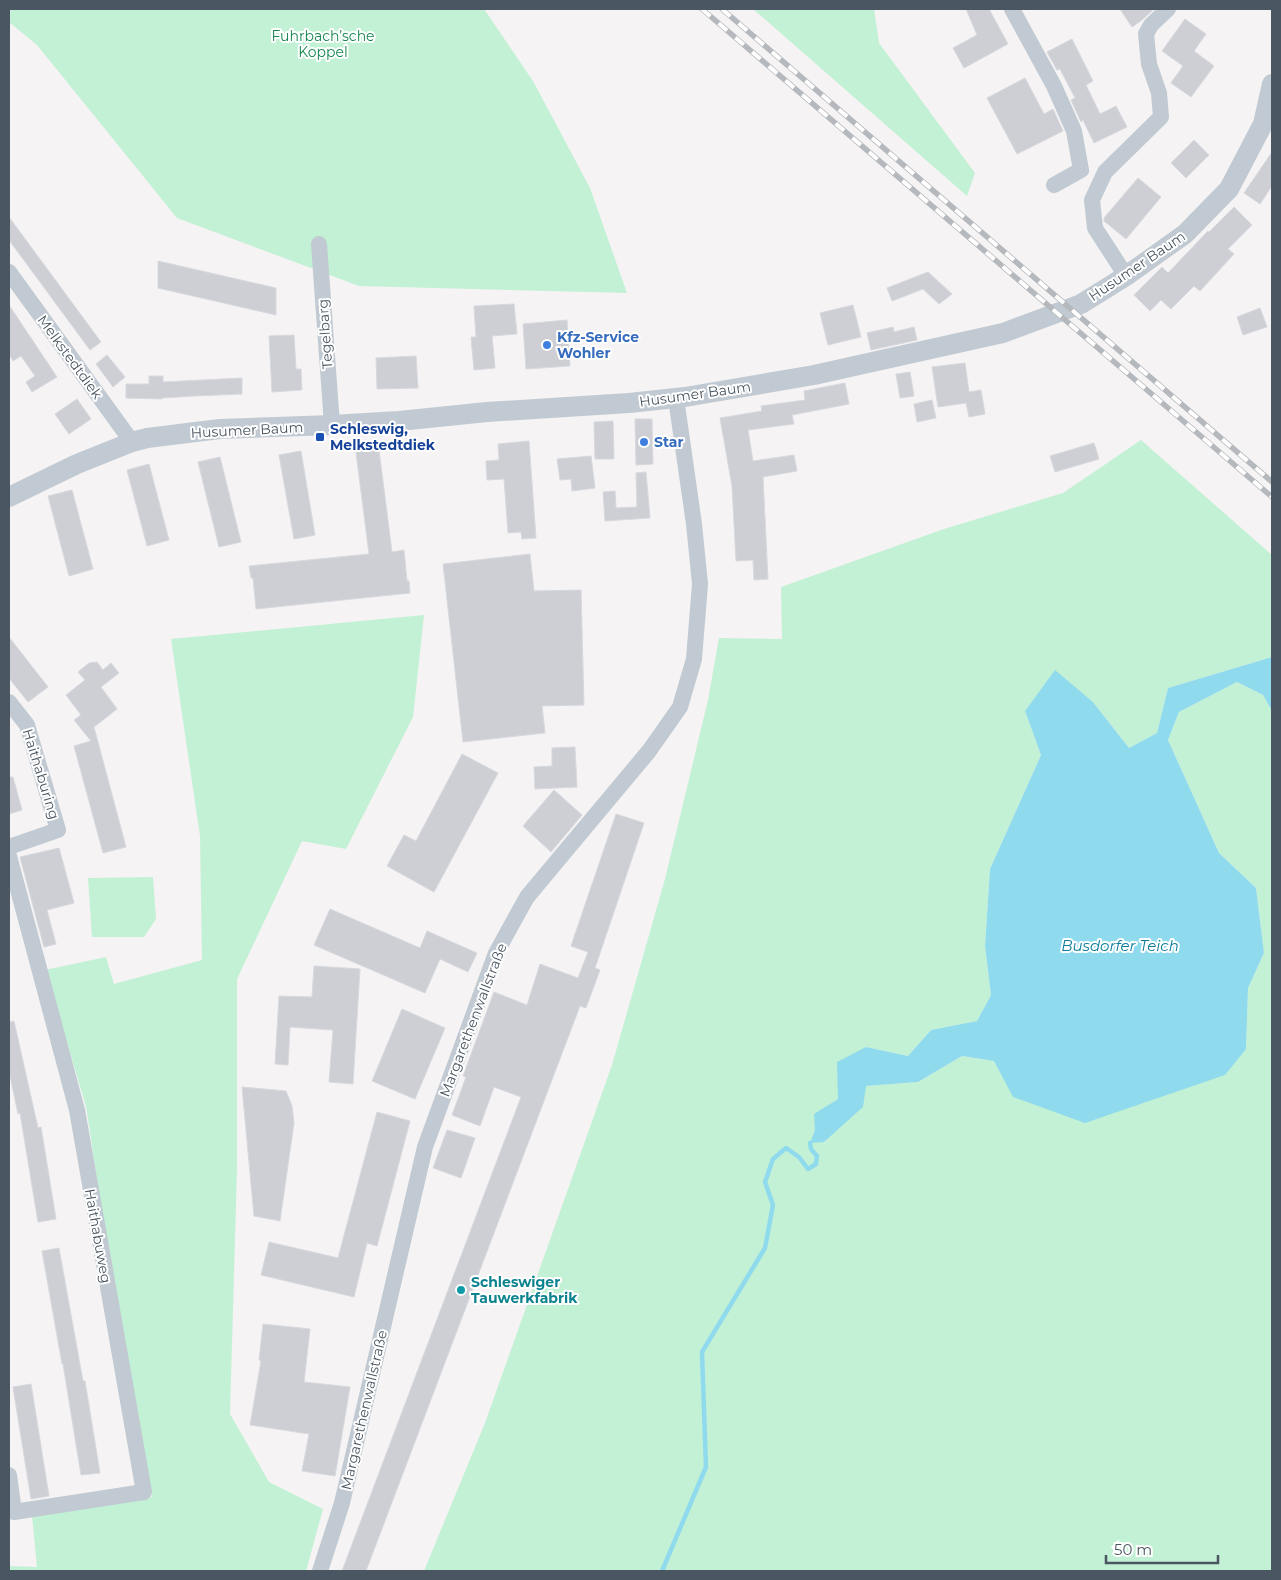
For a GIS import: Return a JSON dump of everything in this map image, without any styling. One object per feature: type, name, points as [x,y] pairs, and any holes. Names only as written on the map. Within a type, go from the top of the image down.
[{"type":"street","points":[[1012,9],[1054,86],[1074,131],[1081,170],[1054,185]]},
{"type":"street","points":[[1126,276],[1095,228],[1092,200],[1105,172],[1161,117],[1159,93],[1149,64],[1146,34],[1151,25],[1168,9]]},
{"type":"street","name":"Husumer Baum","points":[[9,496],[78,464],[132,442],[220,429],[332,425],[676,398],[814,375],[1003,333],[1081,304],[1126,276],[1185,234],[1229,189],[1263,124],[1272,84]]},
{"type":"street","name":"Tegelbarg","points":[[319,244],[332,425]]},
{"type":"street","name":"Melkstedtdiek","points":[[9,272],[132,442]]},
{"type":"street","name":"Margarethenwallstraße","points":[[320,1571],[342,1503],[425,1147],[496,952],[527,897],[649,751],[680,707],[694,659],[700,584],[694,524],[676,398]]},
{"type":"street","name":"Haithaburing","points":[[9,702],[27,725],[58,830],[9,847]]},
{"type":"street","name":"Haithabuweg","points":[[9,856],[77,1110],[144,1492],[14,1512],[9,1476]]},
{"type":"green space","name":"Fuhrbach’sche Koppel","points":[[9,9],[484,9],[533,81],[590,188],[627,293],[359,286],[177,218],[37,45],[9,22]]},
{"type":"green space","points":[[753,9],[874,9],[879,43],[975,173],[967,196]]},
{"type":"green space","points":[[1141,440],[1272,555],[1272,657],[1168,688],[1157,733],[1129,748],[1093,702],[1055,671],[1025,711],[1041,755],[990,869],[985,946],[991,995],[977,1021],[931,1030],[908,1056],[866,1047],[838,1099],[815,1114],[815,1130],[811,1142],[825,1142],[866,1086],[918,1082],[962,1056],[994,1061],[1014,1097],[1246,1049],[1248,988],[1264,953],[1256,888],[1219,853],[1168,740],[1179,712],[1237,682],[1263,695],[1272,711],[1272,1571],[424,1571],[485,1423],[612,1065],[665,879],[708,700],[719,638],[782,639],[781,587],[944,529],[1063,493]]},
{"type":"green space","points":[[424,615],[413,717],[346,849],[302,841],[237,979],[237,1169],[230,1414],[269,1482],[323,1509],[306,1571],[9,1571],[9,1566],[37,1567],[32,1516],[152,1497],[123,1353],[86,1106],[45,970],[106,957],[114,984],[202,960],[200,836],[171,639]]},
{"type":"green space","points":[[153,877],[156,919],[144,937],[92,937],[88,878]]},
{"type":"water","name":"Busdorfer Teich","points":[[1272,657],[1272,711],[1263,695],[1237,682],[1179,712],[1168,740],[1219,853],[1256,888],[1264,953],[1248,988],[1246,1049],[1225,1075],[1085,1123],[1013,1097],[994,1061],[962,1056],[918,1082],[866,1086],[863,1107],[824,1142],[810,1143],[815,1130],[814,1114],[838,1099],[837,1062],[866,1047],[908,1056],[931,1030],[977,1021],[991,995],[985,946],[990,869],[1041,755],[1025,711],[1055,670],[1093,702],[1129,748],[1157,733],[1168,688]]},
{"type":"building","points":[[966,9],[989,9],[1008,44],[964,68],[953,48],[977,35]]},
{"type":"building","points":[[1120,9],[1154,9],[1132,27]]},
{"type":"building","points":[[1185,19],[1206,34],[1194,51],[1214,66],[1191,97],[1171,83],[1183,66],[1162,51]]},
{"type":"building","points":[[1072,39],[1093,81],[1086,85],[1100,114],[1116,106],[1127,127],[1094,143],[1083,120],[1081,122],[1071,100],[1075,98],[1060,69],[1057,70],[1047,52]]},
{"type":"building","points":[[1025,78],[1044,114],[1053,109],[1063,131],[1017,154],[987,98]]},
{"type":"building","points":[[1194,140],[1209,155],[1186,178],[1171,163]]},
{"type":"building","points":[[1272,152],[1272,186],[1260,204],[1244,193]]},
{"type":"building","points":[[1138,178],[1161,197],[1126,239],[1104,221],[1104,218]]},
{"type":"building","points":[[1234,207],[1252,225],[1228,249],[1234,254],[1200,291],[1194,286],[1171,309],[1161,300],[1150,311],[1134,295],[1162,267],[1168,273]]},
{"type":"building","points":[[9,217],[101,342],[90,350],[9,240]]},
{"type":"building","points":[[158,261],[276,288],[276,315],[158,288]]},
{"type":"building","points":[[928,272],[952,294],[939,304],[923,289],[892,301],[887,288]]},
{"type":"building","points":[[514,304],[517,334],[492,336],[495,368],[474,370],[471,337],[476,337],[474,306]]},
{"type":"building","points":[[9,305],[57,377],[32,392],[26,382],[35,376],[21,356],[13,361],[9,354]]},
{"type":"building","points":[[853,305],[861,337],[828,345],[820,313]]},
{"type":"building","points":[[1260,308],[1267,327],[1243,335],[1237,317]]},
{"type":"building","name":"Kfz-Service Wohler","points":[[567,320],[570,366],[526,369],[523,324]]},
{"type":"building","points":[[893,327],[894,332],[914,327],[917,340],[871,350],[867,333]]},
{"type":"building","points":[[294,335],[296,369],[301,369],[302,390],[272,392],[269,336]]},
{"type":"building","points":[[107,355],[125,377],[113,387],[96,364]]},
{"type":"building","points":[[416,356],[418,388],[377,389],[376,358]]},
{"type":"building","points":[[965,363],[969,392],[981,390],[985,414],[969,417],[966,403],[938,407],[932,367]]},
{"type":"building","points":[[910,372],[914,396],[900,398],[896,374]]},
{"type":"building","points":[[149,376],[163,376],[163,382],[242,378],[242,394],[162,399],[126,398],[126,384],[149,384]]},
{"type":"building","points":[[845,383],[849,404],[792,415],[794,424],[748,430],[753,461],[794,455],[797,471],[763,477],[768,579],[754,580],[753,560],[736,561],[732,486],[720,418],[762,411],[761,406],[805,400],[804,391]]},
{"type":"building","points":[[77,399],[91,419],[69,434],[55,414]]},
{"type":"building","points":[[932,400],[936,418],[917,422],[914,404]]},
{"type":"building","name":"Star","points":[[635,419],[652,419],[653,464],[636,465]]},
{"type":"building","points":[[613,421],[614,459],[595,459],[594,422]]},
{"type":"building","points":[[529,441],[536,538],[522,539],[521,532],[508,533],[504,479],[487,480],[486,461],[499,460],[498,444]]},
{"type":"building","points":[[378,442],[392,552],[404,550],[410,593],[256,609],[253,578],[251,578],[249,566],[369,554],[355,445]]},
{"type":"building","points":[[1094,443],[1099,459],[1055,472],[1050,456]]},
{"type":"building","points":[[301,451],[315,535],[294,539],[279,455]]},
{"type":"building","points":[[591,456],[595,488],[572,491],[571,479],[560,480],[557,459]]},
{"type":"building","points":[[220,457],[241,542],[219,547],[198,462]]},
{"type":"building","points":[[149,464],[169,540],[147,546],[127,470]]},
{"type":"building","points":[[646,472],[650,518],[605,521],[603,492],[615,491],[616,508],[637,507],[636,473]]},
{"type":"building","points":[[72,490],[93,569],[69,576],[48,496]]},
{"type":"building","points":[[530,554],[534,591],[581,590],[584,705],[542,706],[545,733],[463,742],[443,564]]},
{"type":"building","points":[[9,637],[48,687],[28,702],[9,678]]},
{"type":"building","points":[[97,662],[103,670],[111,663],[119,673],[101,687],[117,709],[94,727],[126,847],[103,853],[74,746],[91,741],[74,720],[81,715],[66,695],[85,680],[78,672],[89,663]]},
{"type":"building","points":[[575,747],[577,787],[535,789],[534,767],[552,766],[552,748]]},
{"type":"building","points":[[462,754],[498,773],[434,892],[387,866],[404,835],[416,841]]},
{"type":"building","points":[[9,777],[13,777],[22,810],[9,814]]},
{"type":"building","points":[[554,790],[582,815],[551,852],[523,826]]},
{"type":"building","points":[[616,814],[644,823],[595,968],[600,970],[586,1008],[580,1006],[366,1571],[342,1571],[521,1097],[494,1087],[480,1126],[452,1115],[466,1077],[463,1076],[494,992],[527,1005],[540,964],[578,978],[588,952],[571,946]]},
{"type":"building","points":[[59,848],[74,903],[47,910],[56,944],[44,947],[20,857]]},
{"type":"building","points":[[330,909],[420,948],[427,931],[477,953],[468,972],[440,959],[425,993],[314,945]]},
{"type":"building","points":[[314,966],[360,969],[353,1084],[329,1082],[333,1030],[290,1027],[288,1065],[275,1064],[279,996],[312,997]]},
{"type":"building","points":[[402,1009],[445,1028],[415,1099],[372,1081]]},
{"type":"building","points":[[14,1021],[38,1128],[41,1127],[56,1219],[38,1222],[20,1113],[18,1114],[9,1071],[9,1022]]},
{"type":"building","points":[[242,1087],[286,1091],[292,1106],[294,1123],[280,1221],[254,1216]]},
{"type":"building","points":[[377,1112],[410,1121],[377,1246],[367,1243],[354,1297],[261,1275],[269,1242],[338,1258]]},
{"type":"building","points":[[447,1130],[475,1138],[461,1178],[433,1168]]},
{"type":"building","points":[[59,1248],[83,1381],[85,1381],[100,1473],[81,1475],[42,1251]]},
{"type":"building","points":[[263,1324],[310,1329],[304,1382],[350,1387],[335,1476],[302,1471],[309,1434],[250,1425],[261,1361],[259,1360]]},
{"type":"building","points":[[31,1384],[49,1496],[31,1499],[13,1387]]},
{"type":"waterway","points":[[662,1571],[706,1467],[702,1352],[765,1248],[773,1205],[765,1182],[773,1159],[786,1148],[799,1157],[808,1169],[816,1164],[817,1156],[811,1149],[810,1143]]},
{"type":"railway","points":[[702,9],[1272,497]]},
{"type":"railway","points":[[722,9],[1272,482]]},
{"type":"place","name":"Kfz-Service Wohler","points":[[547,345]]},
{"type":"place","name":"Schleswig, Melkstedtdiek","points":[[320,437]]},
{"type":"place","name":"Star","points":[[644,442]]},
{"type":"place","name":"Schleswiger Tauwerkfabrik","points":[[461,1290]]}]
